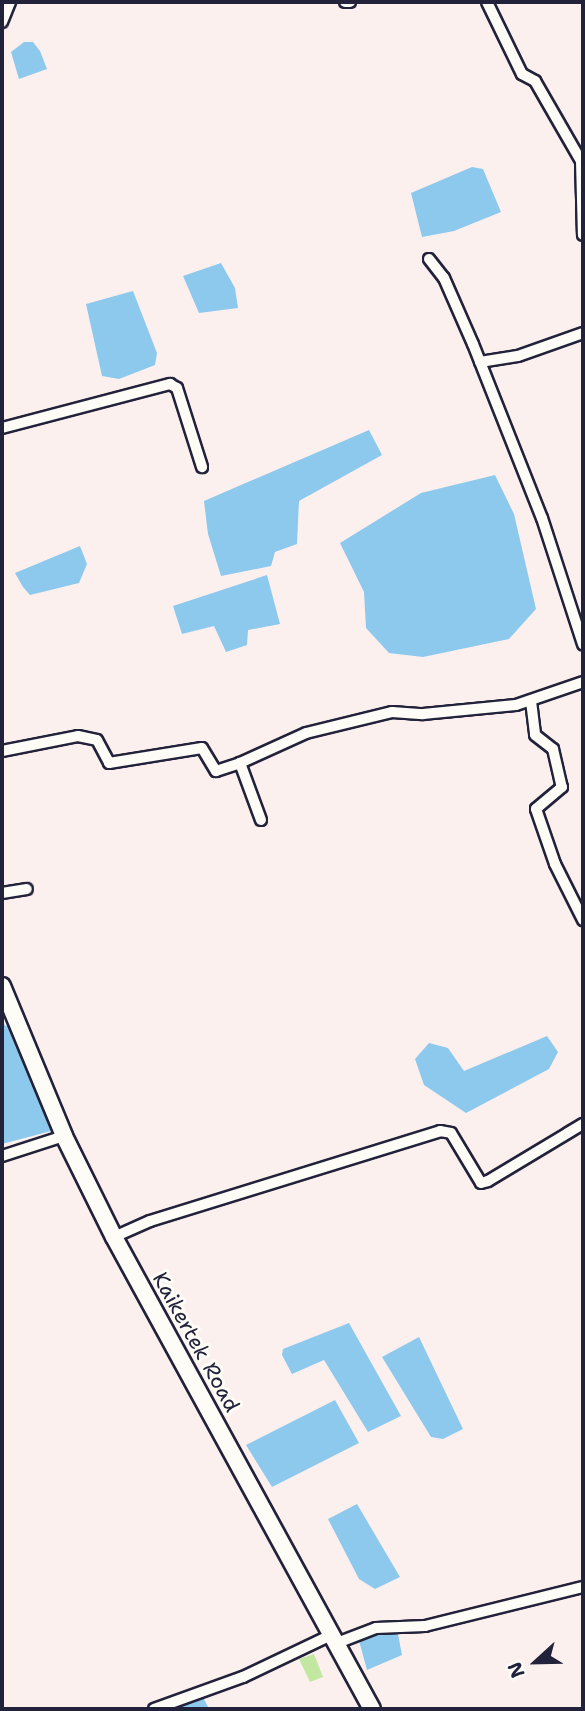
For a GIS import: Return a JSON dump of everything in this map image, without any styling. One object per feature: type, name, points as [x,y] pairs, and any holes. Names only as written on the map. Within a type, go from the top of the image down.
[{"type":"main road","name":"Kaikertek Road","points":[[2,986],[64,1136],[114,1237],[372,1709]]},
{"type":"street","points":[[2,22],[10,2]]},
{"type":"street","points":[[487,2],[522,74],[535,81],[581,162],[583,235]]},
{"type":"street","points":[[429,259],[444,278],[480,362],[542,518],[583,645]]},
{"type":"street","points":[[480,362],[518,356],[583,333]]},
{"type":"street","points":[[2,428],[170,384],[177,388],[202,467]]},
{"type":"street","points":[[2,751],[78,736],[97,740],[109,763],[202,748],[216,771],[306,733],[392,712],[423,714],[531,701],[583,682]]},
{"type":"street","points":[[531,701],[535,735],[553,749],[562,786],[536,809],[555,864],[583,920]]},
{"type":"street","points":[[240,763],[261,820]]},
{"type":"street","points":[[2,892],[27,889]]},
{"type":"street","points":[[114,1237],[150,1221],[440,1131],[450,1133],[481,1183],[583,1124]]},
{"type":"street","points":[[2,1156],[64,1136]]},
{"type":"street","points":[[154,1709],[243,1677],[335,1639],[376,1628],[425,1626],[583,1587]]},
{"type":"green space","points":[[314,1654],[323,1677],[310,1682],[299,1659]]},
{"type":"water","points":[[24,42],[33,42],[47,69],[19,79],[11,52]]},
{"type":"water","points":[[472,167],[483,169],[501,212],[454,231],[422,237],[411,193]]},
{"type":"water","points":[[221,263],[235,288],[238,308],[199,313],[183,276]]},
{"type":"water","points":[[133,291],[157,353],[155,365],[119,379],[102,376],[86,304]]},
{"type":"water","points":[[369,430],[382,455],[299,501],[297,544],[275,552],[271,566],[221,576],[208,534],[204,501]]},
{"type":"water","points":[[495,475],[514,514],[536,609],[509,639],[423,657],[389,653],[366,628],[364,592],[340,543],[421,493]]},
{"type":"water","points":[[80,546],[87,564],[79,583],[30,595],[15,573]]},
{"type":"water","points":[[267,575],[280,624],[248,630],[247,645],[226,652],[214,626],[182,634],[173,606]]},
{"type":"water","points":[[2,1017],[5,1026],[13,1023],[55,1130],[2,1144]]},
{"type":"water","points":[[547,1036],[558,1052],[549,1069],[466,1113],[424,1085],[415,1059],[429,1043],[448,1048],[464,1071]]},
{"type":"water","points":[[349,1323],[401,1416],[368,1432],[324,1360],[292,1374],[282,1355],[283,1349]]},
{"type":"water","points":[[419,1337],[463,1429],[443,1439],[431,1437],[382,1357]]},
{"type":"water","points":[[335,1400],[359,1443],[272,1487],[246,1445]]},
{"type":"water","points":[[357,1504],[400,1577],[375,1589],[359,1579],[328,1519]]},
{"type":"water","points":[[397,1629],[402,1655],[367,1670],[358,1637]]},
{"type":"water","points":[[203,1697],[209,1709],[160,1709],[197,1698]]}]
